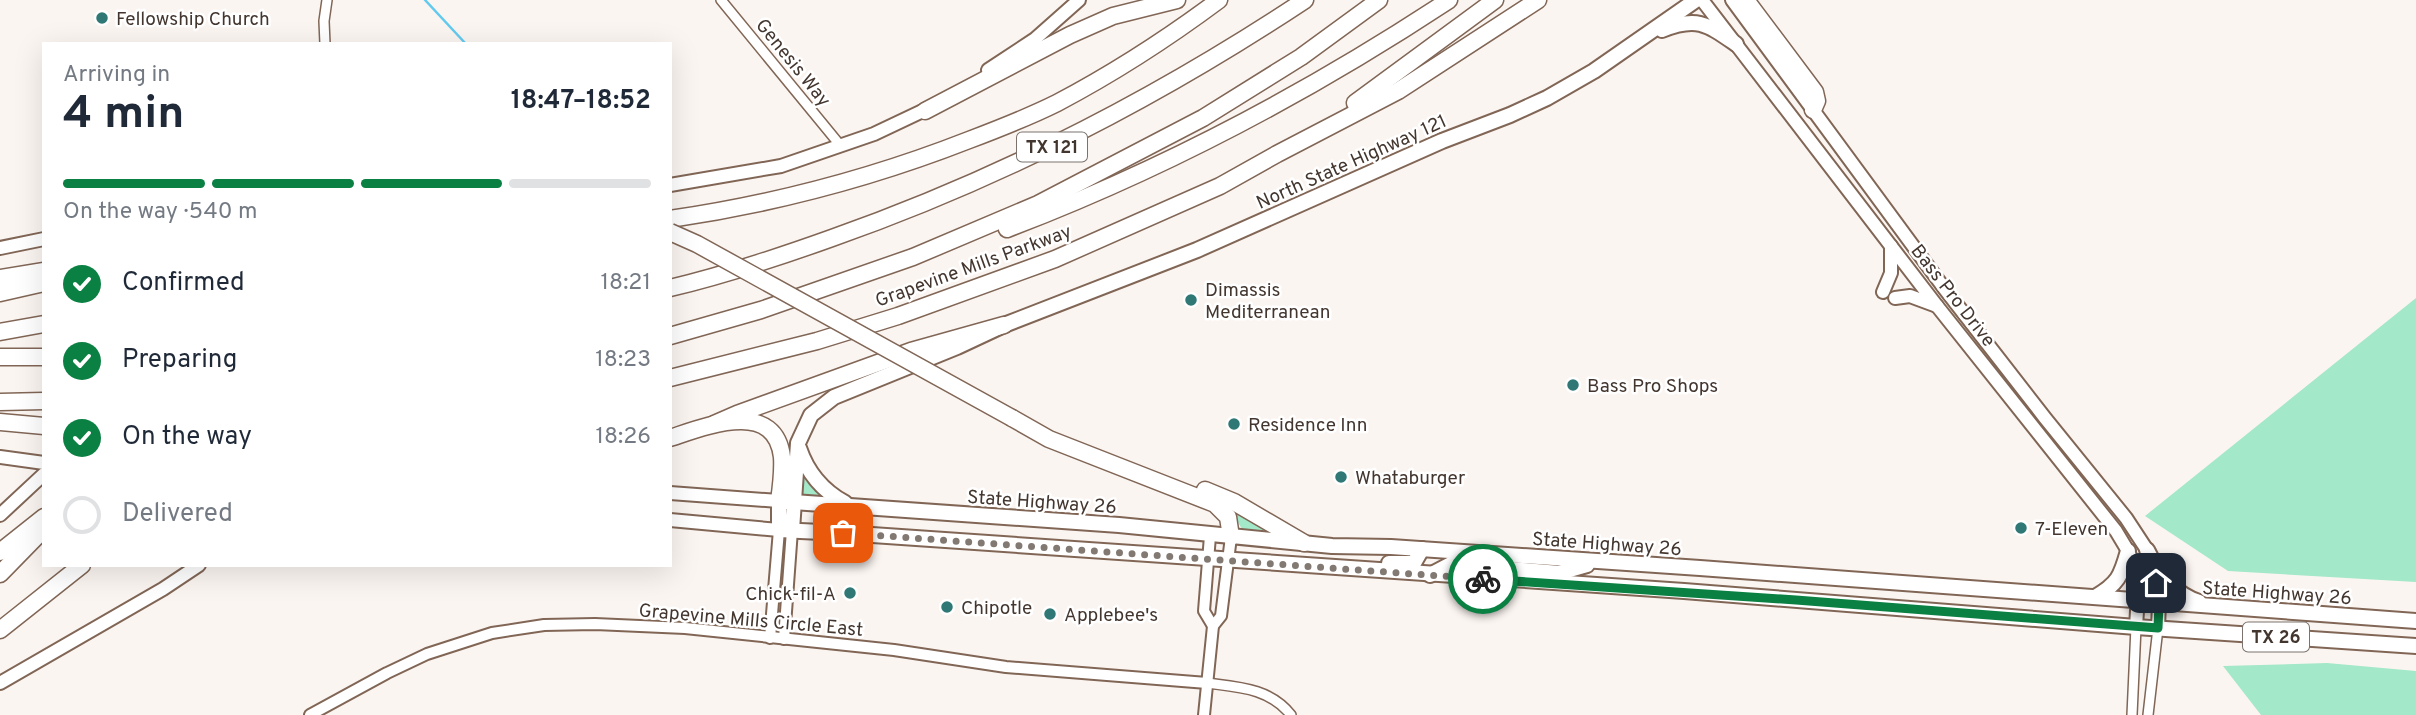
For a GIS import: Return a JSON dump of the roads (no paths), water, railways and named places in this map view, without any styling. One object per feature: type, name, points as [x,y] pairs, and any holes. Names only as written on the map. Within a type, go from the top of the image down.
[{"type":"highway","points":[[925,111],[1081,30],[1113,16],[1177,0]]},
{"type":"highway","points":[[672,219],[739,209],[822,190],[930,155],[1056,103],[1141,55],[1219,0]]},
{"type":"highway","name":"TX 121","points":[[672,287],[781,257],[872,224],[990,176],[1075,136],[1136,103],[1241,43],[1305,0]]},
{"type":"highway","name":"TX 121","points":[[672,335],[761,310],[946,243],[1049,199],[1203,118],[1301,57],[1379,0]]},
{"type":"highway","points":[[946,243],[996,233],[1069,205],[1195,147],[1306,88],[1449,0]]},
{"type":"highway","points":[[1277,154],[1374,90],[1495,0]]},
{"type":"highway","points":[[1277,154],[1398,91],[1538,0]]},
{"type":"highway","points":[[1746,0],[1815,92],[1817,101],[1812,110]]},
{"type":"highway","name":"Grapevine Mills Parkway","points":[[672,377],[817,341],[977,288],[1055,259],[1220,186],[1277,154]]},
{"type":"highway","points":[[672,233],[708,250],[1049,439],[1215,504],[1227,517],[1231,537]]},
{"type":"highway","points":[[0,278],[42,271]]},
{"type":"highway","points":[[0,293],[42,284]]},
{"type":"highway","points":[[0,332],[42,324]]},
{"type":"highway","points":[[672,437],[911,351],[1004,325]]},
{"type":"highway","points":[[0,357],[42,357]]},
{"type":"highway","points":[[0,402],[42,401]]},
{"type":"highway","points":[[714,424],[746,420],[761,425],[774,436],[782,458],[786,501]]},
{"type":"highway","points":[[0,422],[42,426]]},
{"type":"highway","points":[[1138,472],[1222,496],[1304,543]]},
{"type":"highway","points":[[0,552],[42,519]]},
{"type":"highway","points":[[0,574],[42,531]]},
{"type":"highway","points":[[0,630],[79,567]]},
{"type":"main road","points":[[672,185],[781,166],[874,134],[925,111],[1027,44],[1079,0]]},
{"type":"main road","name":"North State Highway 121","points":[[797,443],[811,415],[849,389],[1197,250],[1442,141],[1510,116],[1594,71],[1696,0]]},
{"type":"main road","name":"Bass Pro Drive","points":[[1702,0],[1937,306],[2116,531],[2128,551],[2138,578],[2136,627]]},
{"type":"main road","name":"Bass Pro Drive","points":[[1732,0],[1944,288],[2126,518],[2147,550],[2159,603],[2158,628]]},
{"type":"main road","points":[[1644,37],[1673,26],[1695,22],[1720,33],[1736,44]]},
{"type":"main road","points":[[0,248],[42,239]]},
{"type":"main road","points":[[1891,246],[1889,295],[1910,296],[1937,306]]},
{"type":"main road","points":[[786,530],[786,501],[797,443]]},
{"type":"main road","points":[[797,443],[803,459],[816,479],[832,496],[851,506]]},
{"type":"main road","points":[[0,457],[42,463]]},
{"type":"main road","points":[[0,514],[42,476]]},
{"type":"main road","name":"State Highway 26","points":[[672,493],[1119,526],[1304,543],[1422,549],[2416,621]]},
{"type":"main road","name":"TX 26","points":[[672,520],[2416,646]]},
{"type":"main road","points":[[1333,568],[1374,561],[1414,563],[1422,549]]},
{"type":"main road","points":[[2147,550],[2155,566],[2177,591],[2210,606]]},
{"type":"main road","points":[[2095,597],[2121,576],[2128,551]]},
{"type":"main road","points":[[1430,575],[1451,565],[1559,573],[1595,563]]},
{"type":"main road","points":[[0,684],[196,567]]},
{"type":"main road","points":[[1851,604],[1853,581]]},
{"type":"street","points":[[325,42],[327,0]]},
{"type":"street","name":"Genesis Way","points":[[720,0],[840,145]]},
{"type":"street","points":[[770,638],[786,530]]},
{"type":"street","points":[[784,639],[786,530]]},
{"type":"street","points":[[1210,536],[1204,611],[1213,626]]},
{"type":"street","points":[[1204,715],[1213,626],[1221,616],[1231,537]]},
{"type":"street","name":"Grapevine Mills Circle East","points":[[310,715],[360,686],[419,657],[475,638],[520,628],[595,624],[685,628],[894,650],[1006,667],[1207,683]]},
{"type":"street","points":[[2132,715],[2136,627]]},
{"type":"street","points":[[2148,715],[2158,628]]},
{"type":"street","points":[[1207,683],[1247,688],[1268,696],[1284,706],[1291,715]]},
{"type":"waterway","points":[[425,0],[464,42]]},
{"type":"place","name":"Fellowship Church","points":[[102,18]]},
{"type":"place","name":"Dimassis Mediterranean","points":[[1191,300]]},
{"type":"place","name":"Bass Pro Shops","points":[[1573,385]]},
{"type":"place","name":"Residence Inn","points":[[1234,424]]},
{"type":"place","name":"Whataburger","points":[[1341,477]]},
{"type":"place","name":"7-Eleven","points":[[2021,528]]},
{"type":"place","name":"Chick-fil-A","points":[[850,593]]},
{"type":"place","name":"Chipotle","points":[[947,607]]},
{"type":"place","name":"Applebee's","points":[[1050,614]]}]
